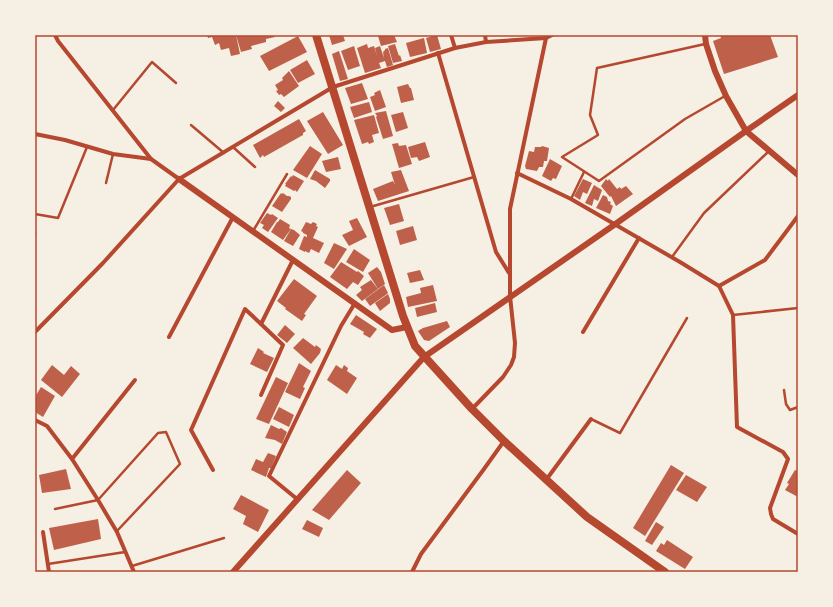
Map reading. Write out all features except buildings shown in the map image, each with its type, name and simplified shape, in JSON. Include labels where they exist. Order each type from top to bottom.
[{"type":"main road","points":[[316,35],[407,327],[415,346],[472,409],[546,480],[587,517],[665,572]]},
{"type":"street","points":[[55,35],[151,159],[392,330],[407,327]]},
{"type":"street","points":[[58,40],[62,35]]},
{"type":"street","points":[[451,35],[455,48]]},
{"type":"street","points":[[485,35],[486,42]]},
{"type":"street","points":[[35,332],[103,263],[179,179],[333,87],[455,48],[486,42],[546,38],[552,35]]},
{"type":"street","points":[[705,35],[706,44],[715,71],[726,96],[746,131],[798,175]]},
{"type":"street","points":[[472,409],[503,377],[511,365],[514,357],[515,343],[510,296],[510,209],[546,38]]},
{"type":"street","points":[[438,53],[496,252],[510,274]]},
{"type":"street","points":[[233,572],[424,357],[798,95]]},
{"type":"street","points":[[35,134],[65,140],[113,154],[151,159]]},
{"type":"street","points":[[517,173],[571,199],[720,286],[733,315],[737,427],[783,452],[788,459],[770,508],[773,519],[798,534]]},
{"type":"street","points":[[720,286],[765,260],[798,216]]},
{"type":"street","points":[[169,338],[233,217]]},
{"type":"street","points":[[583,332],[639,238]]},
{"type":"street","points":[[261,324],[293,260]]},
{"type":"street","points":[[297,499],[270,476],[341,326],[355,303]]},
{"type":"street","points":[[213,470],[191,430],[245,309],[283,345],[261,395]]},
{"type":"street","points":[[72,459],[135,380]]},
{"type":"street","points":[[546,480],[591,419]]},
{"type":"street","points":[[35,420],[46,426],[72,459],[117,532],[134,572]]},
{"type":"street","points":[[412,572],[422,554],[504,441]]},
{"type":"street","points":[[43,532],[49,572]]},
{"type":"lane","points":[[706,44],[597,68],[590,116],[598,135],[562,157],[599,181],[685,119],[726,96]]},
{"type":"lane","points":[[113,110],[152,62],[176,83]]},
{"type":"lane","points":[[191,125],[224,153]]},
{"type":"lane","points":[[35,214],[58,218],[87,147]]},
{"type":"lane","points":[[233,147],[255,167]]},
{"type":"lane","points":[[672,257],[704,212],[770,151]]},
{"type":"lane","points":[[106,183],[113,154]]},
{"type":"lane","points":[[571,199],[584,172]]},
{"type":"lane","points":[[253,231],[287,174]]},
{"type":"lane","points":[[370,207],[474,177]]},
{"type":"lane","points":[[733,315],[798,308]]},
{"type":"lane","points":[[591,419],[620,433],[688,318]]},
{"type":"lane","points":[[784,390],[786,404],[790,410],[798,407]]},
{"type":"lane","points":[[56,509],[98,500],[158,432],[166,432],[180,464],[117,532]]},
{"type":"lane","points":[[132,566],[224,538]]},
{"type":"lane","points":[[48,564],[126,552]]}]
